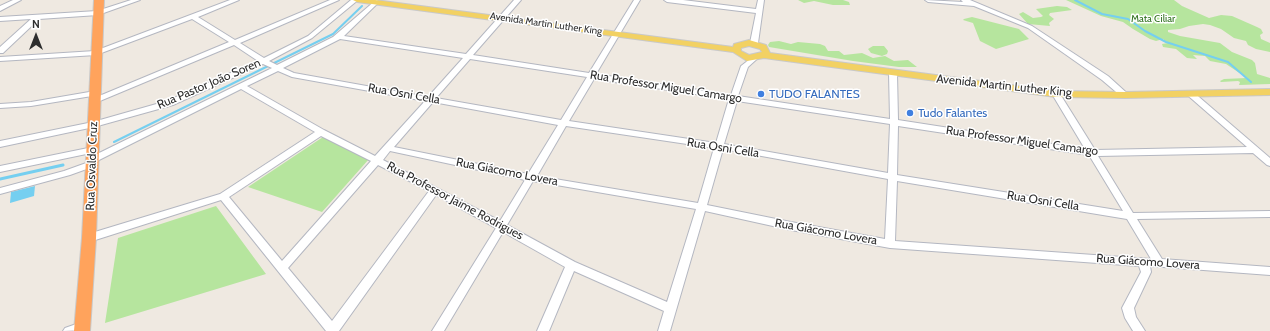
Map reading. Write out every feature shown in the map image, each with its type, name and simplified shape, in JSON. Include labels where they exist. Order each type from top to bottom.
[{"type":"highway","name":"Rua Osvaldo Cruz","points":[[82,329],[89,238],[99,0]]},
{"type":"main road","name":"Avenida Martin Luther King","points":[[356,0],[363,2],[377,1],[436,7],[618,31],[739,50]]},
{"type":"main road","name":"Avenida Martin Luther King","points":[[409,0],[436,7]]},
{"type":"main road","points":[[754,44],[763,47],[765,52],[754,58],[739,50],[754,44]]},
{"type":"main road","name":"Avenida Martin Luther King","points":[[765,52],[1009,86],[1056,94],[1270,86]]},
{"type":"main road","name":"Avenida Martin Luther King","points":[[765,52],[893,73],[1009,86],[1122,92],[1270,92]]},
{"type":"street","points":[[0,9],[18,0]]},
{"type":"street","points":[[0,19],[98,13],[137,0]]},
{"type":"street","points":[[0,58],[96,53],[236,0]]},
{"type":"street","points":[[0,106],[95,97],[234,43],[336,0]]},
{"type":"street","name":"Rua Pastor João Soren","points":[[0,144],[94,124],[170,103],[265,62],[310,37],[356,0]]},
{"type":"street","points":[[282,268],[518,0]]},
{"type":"street","points":[[438,331],[593,76],[637,0]]},
{"type":"street","points":[[668,0],[759,12]]},
{"type":"street","points":[[754,44],[760,0]]},
{"type":"street","points":[[928,0],[974,5]]},
{"type":"street","points":[[964,0],[1030,27],[1100,74],[1122,92]]},
{"type":"street","name":"Rua Pastor João Soren","points":[[92,158],[243,87],[276,68],[339,38],[377,1]]},
{"type":"street","name":"Rua Osni Cella","points":[[193,16],[265,62],[292,75],[564,123],[720,146],[892,177],[1130,216],[1270,214]]},
{"type":"street","points":[[0,51],[37,17]]},
{"type":"street","name":"Rua Professor Miguel Camargo","points":[[339,38],[470,56],[1093,153],[1256,150]]},
{"type":"street","points":[[739,50],[745,66]]},
{"type":"street","points":[[664,331],[734,97],[745,66],[754,58]]},
{"type":"street","points":[[890,244],[894,123],[893,73]]},
{"type":"street","name":"Rua Professor Jaime Rodrigues","points":[[243,87],[321,132],[435,190],[571,265],[671,308]]},
{"type":"street","points":[[1189,93],[1270,163]]},
{"type":"street","points":[[1056,94],[1159,263]]},
{"type":"street","points":[[89,238],[223,196],[321,132]]},
{"type":"street","name":"Rua Giácomo Lovera","points":[[388,148],[531,178],[702,208],[890,244],[1270,271]]},
{"type":"street","points":[[0,169],[92,158]]},
{"type":"street","points":[[0,191],[67,173],[92,158]]},
{"type":"street","points":[[223,196],[332,330],[435,190]]},
{"type":"street","points":[[1139,331],[1131,318],[1128,308],[1146,272],[1144,262]]},
{"type":"street","points":[[543,331],[571,265]]},
{"type":"street","points":[[69,331],[82,329]]},
{"type":"green space","points":[[798,0],[843,0],[849,2],[850,5],[833,5],[814,1],[804,3]]},
{"type":"green space","name":"Mata Ciliar","points":[[1066,0],[1174,0],[1182,6],[1209,18],[1221,15],[1232,16],[1261,29],[1263,33],[1260,35],[1261,39],[1270,43],[1270,52],[1256,49],[1248,45],[1246,41],[1234,38],[1221,29],[1210,25],[1203,24],[1189,26],[1180,29],[1168,30],[1168,32],[1180,36],[1220,43],[1232,52],[1252,60],[1255,63],[1257,74],[1270,78],[1270,84],[1239,85],[1240,82],[1238,81],[1221,82],[1220,81],[1224,79],[1247,78],[1226,64],[1210,61],[1205,56],[1193,55],[1197,59],[1187,58],[1176,49],[1163,47],[1162,44],[1168,43],[1163,39],[1156,41],[1150,39],[1123,22],[1101,16]]},
{"type":"green space","points":[[1057,6],[1067,7],[1072,10],[1050,13],[1049,15],[1054,19],[1049,23],[1050,26],[1028,24],[1019,14],[1023,12],[1033,18],[1041,17],[1043,16],[1036,9]]},
{"type":"green space","points":[[972,17],[1019,29],[1029,39],[996,49],[980,41],[973,23],[963,20]]},
{"type":"green space","points":[[779,41],[791,44],[798,42],[820,44],[825,46],[828,51],[839,51],[844,55],[862,53],[873,58],[885,56],[894,61],[908,60],[917,67],[899,67],[853,61],[769,47],[768,45],[770,42]]},
{"type":"green space","points":[[873,46],[884,46],[888,51],[887,54],[882,56],[871,53],[868,49]]},
{"type":"green space","points":[[323,137],[369,159],[322,212],[248,187]]},
{"type":"green space","points":[[216,206],[266,274],[105,323],[118,238]]},
{"type":"water","points":[[35,186],[34,196],[10,203],[11,192]]},
{"type":"waterway","points":[[1075,0],[1102,14],[1128,19],[1145,31],[1166,42],[1228,62],[1251,82]]},
{"type":"waterway","points":[[114,142],[333,34],[362,6]]},
{"type":"waterway","points":[[0,179],[63,165]]},
{"type":"place","name":"TUDO FALANTES","points":[[761,94]]},
{"type":"place","name":"Tudo Falantes","points":[[910,113]]}]
